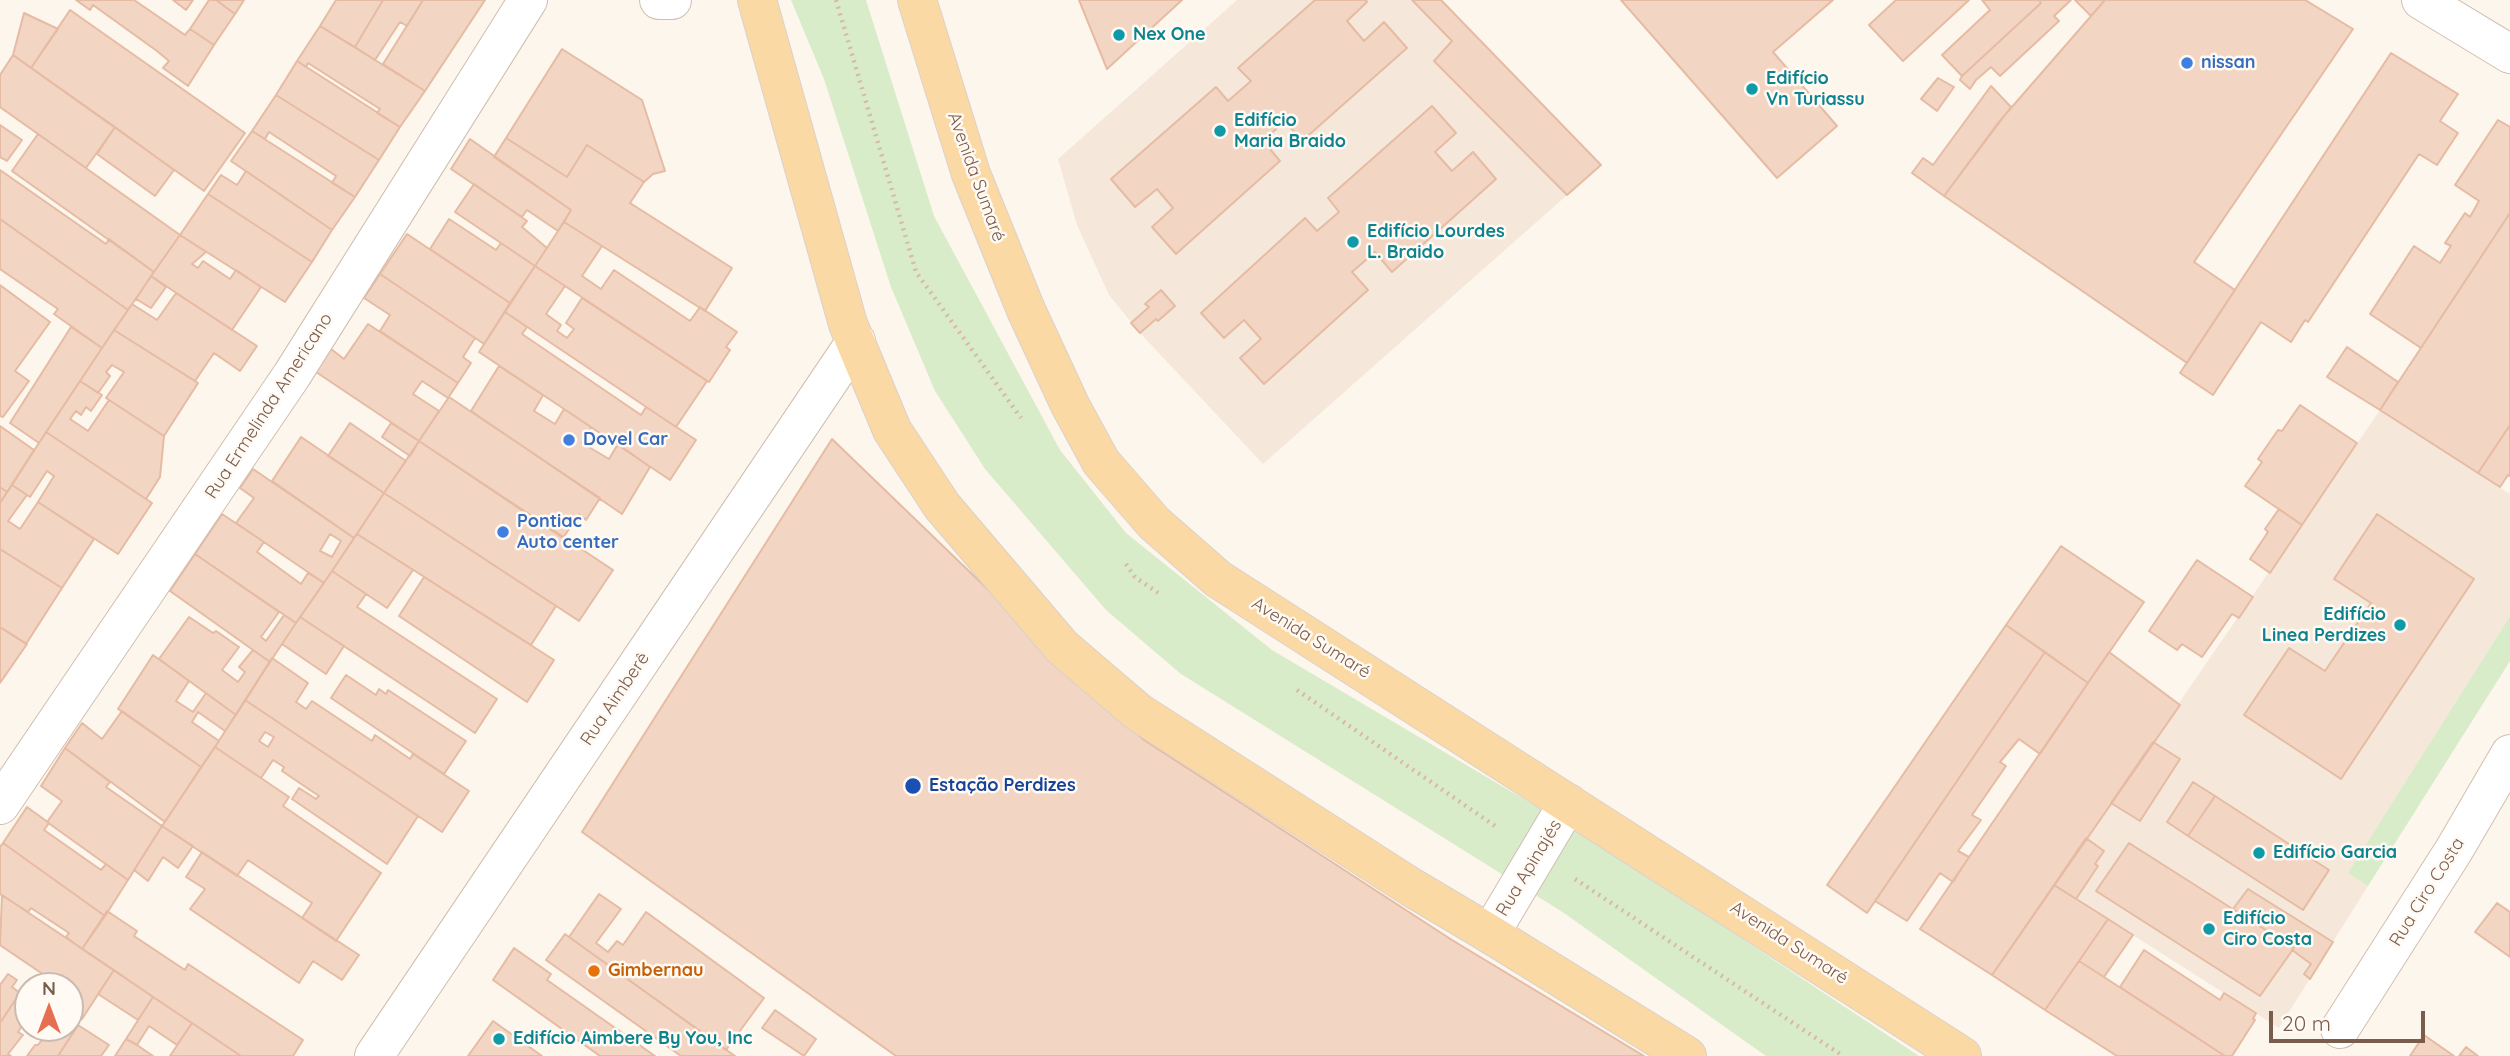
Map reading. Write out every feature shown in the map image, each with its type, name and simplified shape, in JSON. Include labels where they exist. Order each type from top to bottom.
[{"type":"main road","points":[[757,0],[848,324],[892,430],[942,506],[1062,647],[1138,712],[1410,887],[1687,1056]]},
{"type":"main road","name":"Avenida Sumaré","points":[[917,0],[971,174],[1048,358],[1101,462],[1154,523],[1218,579],[1962,1056]]},
{"type":"street","name":"Rua Ermelinda Americano","points":[[0,805],[292,375],[528,0]]},
{"type":"street","points":[[659,0],[672,0]]},
{"type":"street","points":[[2421,0],[2510,54]]},
{"type":"street","name":"Rua Aimberê","points":[[374,1056],[856,341]]},
{"type":"street","name":"Rua Ciro Costa","points":[[2340,1029],[2454,850],[2510,754]]},
{"type":"street","name":"Rua Apinajés","points":[[1490,934],[1568,803]]},
{"type":"shaded area","points":[[1237,0],[1441,0],[1601,165],[1263,464],[1140,333],[1109,295],[1077,225],[1058,159]]},
{"type":"shaded area","points":[[2380,410],[2510,494],[2510,616],[2349,872],[2368,886],[2279,1028],[2054,885]]},
{"type":"green space","points":[[791,0],[866,0],[934,216],[1060,450],[1126,533],[1272,650],[1593,840],[1919,1056],[1766,1056],[1561,911],[1181,674],[1106,610],[985,469],[935,391],[891,287],[824,79]]},
{"type":"green space","points":[[2510,616],[2510,661],[2368,886],[2348,873]]},
{"type":"building","points":[[76,0],[134,0],[185,35],[190,29],[214,45],[188,86],[163,68],[169,61],[157,51],[93,5],[90,10]]},
{"type":"building","points":[[173,0],[193,0],[186,10]]},
{"type":"building","points":[[209,0],[216,0],[235,14],[214,45],[190,29]]},
{"type":"building","points":[[216,0],[244,0],[235,14]]},
{"type":"building","points":[[336,0],[383,0],[355,47],[320,26]]},
{"type":"building","points":[[383,0],[423,0],[407,26],[400,22],[375,60],[355,47]]},
{"type":"building","points":[[423,0],[485,0],[425,91],[383,64]]},
{"type":"building","name":"Nex One","points":[[1079,0],[1182,0],[1107,69]]},
{"type":"building","name":"Edifício Maria Braido","points":[[1315,0],[1366,0],[1347,21],[1364,41],[1384,22],[1407,48],[1302,141],[1285,121],[1263,141],[1280,161],[1176,254],[1152,227],[1173,208],[1157,189],[1135,207],[1111,179],[1216,87],[1228,101],[1251,81],[1238,68]]},
{"type":"building","points":[[1412,0],[1441,0],[1601,165],[1567,195],[1434,61],[1452,41]]},
{"type":"building","name":"Edifício Vn Turiassu","points":[[1621,0],[1833,0],[1773,52],[1837,126],[1777,178]]},
{"type":"building","points":[[1896,0],[1969,0],[1903,61],[1869,25]]},
{"type":"building","points":[[1982,0],[2039,0],[2041,3],[1962,76],[1942,55],[1990,10]]},
{"type":"building","points":[[2039,0],[2071,0],[2054,16],[2059,21],[2000,76],[1991,67],[1970,89],[1960,80],[1962,76],[2041,3]]},
{"type":"building","points":[[2075,0],[2105,0],[2091,16]]},
{"type":"building","points":[[2105,0],[2305,0],[2353,29],[2194,262],[2235,290],[2187,363],[1944,196],[1998,123]]},
{"type":"building","points":[[70,10],[245,133],[204,191],[31,68]]},
{"type":"building","points":[[24,13],[58,29],[31,68],[13,55]]},
{"type":"building","points":[[320,26],[425,91],[400,127],[377,113],[380,109],[308,63],[306,67],[297,61]]},
{"type":"building","points":[[562,49],[642,100],[665,171],[653,174],[644,182],[587,145],[567,177],[506,138]]},
{"type":"building","points":[[2391,53],[2458,94],[2440,121],[2458,133],[2437,165],[2419,154],[2308,322],[2305,320],[2291,342],[2261,322],[2213,395],[2180,373]]},
{"type":"building","points":[[13,55],[115,127],[86,168],[0,107],[0,75]]},
{"type":"building","points":[[297,61],[400,127],[379,160],[276,95]]},
{"type":"building","points":[[1938,78],[1954,87],[1937,111],[1921,99]]},
{"type":"building","points":[[1991,86],[2011,107],[1944,196],[1912,173],[1923,158],[1933,165]]},
{"type":"building","points":[[276,95],[379,160],[355,197],[332,183],[336,176],[269,132],[265,139],[252,131]]},
{"type":"building","name":"Edifício Lourdes L. Braido","points":[[1432,106],[1456,133],[1435,152],[1452,171],[1473,152],[1496,179],[1392,272],[1375,252],[1352,272],[1368,290],[1264,384],[1240,358],[1261,339],[1244,320],[1224,338],[1201,313],[1305,218],[1317,231],[1339,212],[1328,198]]},
{"type":"building","points":[[2498,120],[2510,127],[2510,213],[2421,348],[2370,314],[2414,246],[2440,263],[2451,246],[2445,243],[2465,213],[2470,217],[2479,201],[2455,185]]},
{"type":"building","points":[[0,125],[22,140],[7,161],[0,157]]},
{"type":"building","points":[[115,127],[174,170],[155,196],[97,154]]},
{"type":"building","points":[[252,131],[355,197],[332,230],[231,161]]},
{"type":"building","points":[[38,134],[180,235],[154,272],[12,171]]},
{"type":"building","points":[[506,138],[567,177],[587,145],[644,182],[630,203],[732,268],[705,311],[564,222],[571,210],[494,157]]},
{"type":"building","points":[[470,139],[571,210],[558,231],[527,210],[522,217],[451,169]]},
{"type":"building","points":[[0,170],[106,244],[109,239],[154,272],[128,310],[0,219]]},
{"type":"building","points":[[246,171],[332,230],[312,262],[208,194],[221,175],[237,185]]},
{"type":"building","points":[[474,184],[527,221],[522,227],[547,248],[535,266],[455,212]]},
{"type":"building","points":[[208,194],[312,262],[285,302],[180,235]]},
{"type":"building","points":[[2510,213],[2510,425],[2478,473],[2380,410]]},
{"type":"building","points":[[0,219],[128,310],[102,348],[54,314],[58,309],[0,269]]},
{"type":"building","points":[[449,219],[496,250],[501,243],[535,266],[510,303],[430,249]]},
{"type":"building","points":[[564,222],[602,246],[582,276],[601,289],[614,270],[690,321],[700,307],[737,332],[726,347],[730,350],[709,382],[535,266]]},
{"type":"building","points":[[407,234],[510,303],[484,344],[380,274]]},
{"type":"building","points":[[180,235],[206,252],[192,264],[198,268],[203,261],[230,279],[236,270],[261,287],[232,330],[151,276]]},
{"type":"building","points":[[535,266],[565,286],[546,314],[561,325],[557,331],[567,338],[574,329],[566,323],[582,298],[707,381],[676,427],[505,312]]},
{"type":"building","points":[[380,274],[475,338],[463,357],[471,363],[458,383],[380,331],[390,315],[364,298]]},
{"type":"building","points":[[151,276],[166,287],[151,308],[136,299]]},
{"type":"building","points":[[0,285],[50,322],[15,371],[29,381],[3,417],[0,416]]},
{"type":"building","points":[[1161,290],[1175,306],[1140,333],[1131,323],[1149,307],[1145,304]]},
{"type":"building","points":[[176,293],[257,346],[240,371],[214,353],[195,381],[114,330],[132,304],[157,320]]},
{"type":"building","points":[[505,312],[527,327],[522,334],[641,415],[646,407],[696,440],[670,480],[479,352]]},
{"type":"building","points":[[368,324],[458,383],[448,398],[422,381],[413,394],[439,411],[419,441],[316,372],[331,349],[344,359]]},
{"type":"building","points":[[71,327],[102,348],[39,443],[10,423]]},
{"type":"building","points":[[114,330],[198,383],[164,436],[106,398],[124,372],[112,365],[106,372],[110,376],[98,393],[80,381]]},
{"type":"building","points":[[2347,347],[2398,382],[2380,410],[2327,377]]},
{"type":"building","points":[[499,366],[543,395],[534,411],[555,424],[564,409],[591,427],[582,443],[609,459],[618,444],[650,467],[622,514],[471,411]]},
{"type":"building","points":[[80,381],[102,395],[91,411],[86,407],[81,415],[76,411],[70,419],[88,431],[109,400],[164,436],[160,477],[146,499],[46,432]]},
{"type":"building","points":[[449,397],[600,498],[586,520],[579,514],[563,538],[419,441]]},
{"type":"building","points":[[2300,405],[2357,443],[2302,525],[2245,486],[2262,462],[2258,459]]},
{"type":"building","points":[[350,423],[406,461],[384,493],[328,456]]},
{"type":"building","points":[[391,423],[419,441],[410,456],[382,437]]},
{"type":"building","points":[[2510,425],[2510,476],[2508,475],[2500,487],[2478,473]]},
{"type":"building","points":[[0,426],[34,450],[7,492],[0,487]]},
{"type":"building","points":[[46,432],[152,503],[118,554],[38,502],[54,476],[47,471],[30,497],[12,485]]},
{"type":"building","points":[[301,437],[384,493],[354,538],[272,481]]},
{"type":"building","name":"Estação Perdizes","points":[[832,439],[1144,740],[1452,940],[1644,1056],[896,1056],[582,832]]},
{"type":"building","points":[[419,441],[613,570],[579,621],[384,493]]},
{"type":"building","points":[[253,469],[354,538],[324,583],[236,523],[254,498],[240,488]],"holes":[[[330,534],[341,541],[332,557],[320,551]]]},
{"type":"building","points":[[12,485],[27,495],[8,521],[20,529],[38,502],[94,539],[62,588],[0,549],[0,503]]},
{"type":"building","points":[[0,487],[7,492],[0,503]]},
{"type":"building","points":[[384,493],[556,606],[531,645],[357,534]]},
{"type":"building","points":[[2279,509],[2302,525],[2270,573],[2250,559]]},
{"type":"building","points":[[222,514],[264,542],[257,552],[301,584],[308,573],[324,583],[296,623],[195,554]]},
{"type":"building","name":"Edifício Linea Perdizes","points":[[2377,514],[2474,579],[2341,779],[2244,715],[2289,648],[2325,671],[2371,603],[2334,579]]},
{"type":"building","points":[[357,534],[413,570],[387,608],[332,571]]},
{"type":"building","points":[[2061,546],[2144,602],[2088,683],[2006,625]]},
{"type":"building","points":[[0,549],[62,588],[26,644],[0,627]]},
{"type":"building","points":[[195,554],[279,612],[261,637],[266,641],[284,615],[296,623],[270,662],[170,591]]},
{"type":"building","points":[[2197,560],[2253,597],[2239,618],[2232,614],[2202,657],[2182,644],[2177,650],[2149,631]]},
{"type":"building","points":[[332,571],[366,594],[357,607],[497,699],[475,733],[300,617]]},
{"type":"building","points":[[424,577],[554,660],[527,702],[399,616]]},
{"type":"building","points":[[189,617],[239,647],[222,670],[238,682],[245,672],[239,667],[253,650],[270,662],[236,715],[159,659]]},
{"type":"building","points":[[300,617],[344,646],[326,674],[282,644]]},
{"type":"building","points":[[2006,625],[2045,652],[1867,913],[1827,885]]},
{"type":"building","points":[[0,627],[27,644],[0,683]]},
{"type":"building","points":[[2045,652],[2088,683],[2040,754],[2019,739],[2000,762],[2006,766],[1972,815],[1981,820],[1958,851],[1969,857],[1953,882],[1940,873],[1907,921],[1875,901]]},
{"type":"building","points":[[2109,652],[2180,705],[1992,975],[1920,929]]},
{"type":"building","points":[[153,655],[189,681],[176,701],[193,712],[206,693],[236,715],[225,731],[198,712],[192,722],[219,741],[201,767],[118,709]]},
{"type":"building","points":[[272,658],[308,683],[296,702],[306,709],[312,701],[372,741],[375,735],[410,759],[413,754],[469,791],[442,832],[245,700]]},
{"type":"building","points":[[346,675],[376,695],[379,689],[386,694],[388,690],[466,741],[444,774],[331,698]]},
{"type":"building","points":[[245,700],[418,816],[387,864],[292,799],[299,788],[316,799],[319,796],[282,771],[284,767],[273,760],[261,778],[215,747]],"holes":[[[265,732],[274,737],[268,747],[259,741]]]},
{"type":"building","points":[[122,711],[201,767],[165,822],[65,748],[82,723],[102,739]]},
{"type":"building","points":[[2153,742],[2180,759],[2140,821],[2111,803]]},
{"type":"building","points":[[215,747],[289,797],[283,806],[381,873],[336,941],[302,918],[312,903],[248,860],[237,876],[162,826]]},
{"type":"building","points":[[65,748],[110,782],[106,787],[162,826],[128,880],[47,822],[62,801],[41,786]]},
{"type":"building","points":[[2193,782],[2215,796],[2188,836],[2167,822]]},
{"type":"building","name":"Edifício Garcia","points":[[2215,796],[2329,870],[2303,910],[2188,836]]},
{"type":"building","points":[[27,807],[49,823],[44,830],[101,870],[106,864],[128,880],[105,916],[3,843]]},
{"type":"building","points":[[162,826],[193,846],[178,868],[163,857],[148,881],[134,870]]},
{"type":"building","points":[[2086,838],[2104,851],[2095,864],[2098,866],[2076,899],[2054,885]]},
{"type":"building","points":[[3,843],[105,916],[82,949],[66,937],[69,933],[31,908],[28,912],[0,894],[0,847]]},
{"type":"building","name":"Edifício Ciro Costa","points":[[2129,843],[2294,948],[2260,996],[2096,891]]},
{"type":"building","points":[[202,852],[359,955],[342,980],[313,961],[299,983],[190,909],[205,889],[186,877]]},
{"type":"building","points":[[2054,885],[2108,919],[2045,1010],[1992,975]]},
{"type":"building","points":[[2248,889],[2333,942],[2310,979],[2304,974],[2311,964],[2292,950],[2294,948],[2233,909]]},
{"type":"building","points":[[599,894],[621,909],[596,943],[608,952],[617,941],[623,945],[646,912],[764,998],[726,1050],[569,937]]},
{"type":"building","points":[[2,895],[114,970],[84,1016],[84,972],[40,972],[0,945]]},
{"type":"building","points":[[2497,903],[2510,912],[2510,957],[2475,932]]},
{"type":"building","points":[[107,911],[137,931],[134,936],[185,970],[188,964],[303,1040],[293,1056],[241,1056],[82,949]]},
{"type":"building","points":[[2108,919],[2133,935],[2104,977],[2079,961]]},
{"type":"building","points":[[565,934],[735,1056],[681,1056],[546,960]]},
{"type":"building","points":[[514,948],[551,974],[547,980],[655,1056],[600,1056],[493,980]]},
{"type":"building","points":[[2144,950],[2220,1000],[2224,993],[2256,1013],[2253,1019],[2255,1020],[2232,1056],[2225,1056],[2120,987]]},
{"type":"building","points":[[2079,961],[2225,1056],[2117,1056],[2045,1010]]},
{"type":"building","points":[[114,970],[153,997],[138,1020],[98,994]]},
{"type":"building","points":[[8,974],[14,978],[14,1002],[0,1023],[0,985]]},
{"type":"building","points":[[153,997],[192,1023],[177,1045],[149,1026],[137,1045],[126,1039]]},
{"type":"building","points":[[14,1002],[14,1042],[17,1042],[8,1054],[11,1056],[0,1056],[0,1023]]},
{"type":"building","points":[[775,1010],[816,1039],[804,1056],[762,1028]]},
{"type":"building","name":"Edifício Aimbere By You, Inc","points":[[493,1021],[542,1056],[468,1056]]},
{"type":"building","points":[[192,1023],[241,1056],[170,1056]]},
{"type":"building","points":[[84,1029],[109,1045],[101,1056],[58,1056],[67,1042],[84,1042]]},
{"type":"building","points":[[2424,1035],[2454,1056],[2410,1056]]},
{"type":"building","points":[[126,1039],[137,1045],[153,1056],[115,1056]]},
{"type":"building","points":[[40,1042],[67,1042],[58,1056],[27,1056],[35,1045]]},
{"type":"building","points":[[2466,1047],[2478,1056],[2459,1056]]},
{"type":"place","name":"Nex One","points":[[1119,35]]},
{"type":"place","name":"nissan","points":[[2187,63]]},
{"type":"place","name":"Edifício Vn Turiassu","points":[[1752,89]]},
{"type":"place","name":"Edifício Maria Braido","points":[[1220,131]]},
{"type":"place","name":"Edifício Lourdes L. Braido","points":[[1353,242]]},
{"type":"place","name":"Dovel Car","points":[[569,440]]},
{"type":"place","name":"Pontiac Auto center","points":[[503,532]]},
{"type":"place","name":"Edifício Linea Perdizes","points":[[2400,625]]},
{"type":"place","name":"Estação Perdizes","points":[[913,786]]},
{"type":"place","name":"Edifício Garcia","points":[[2259,853]]},
{"type":"place","name":"Edifício Ciro Costa","points":[[2209,929]]},
{"type":"place","name":"Gimbernau","points":[[594,971]]},
{"type":"place","name":"Edifício Aimbere By You, Inc","points":[[499,1039]]}]
